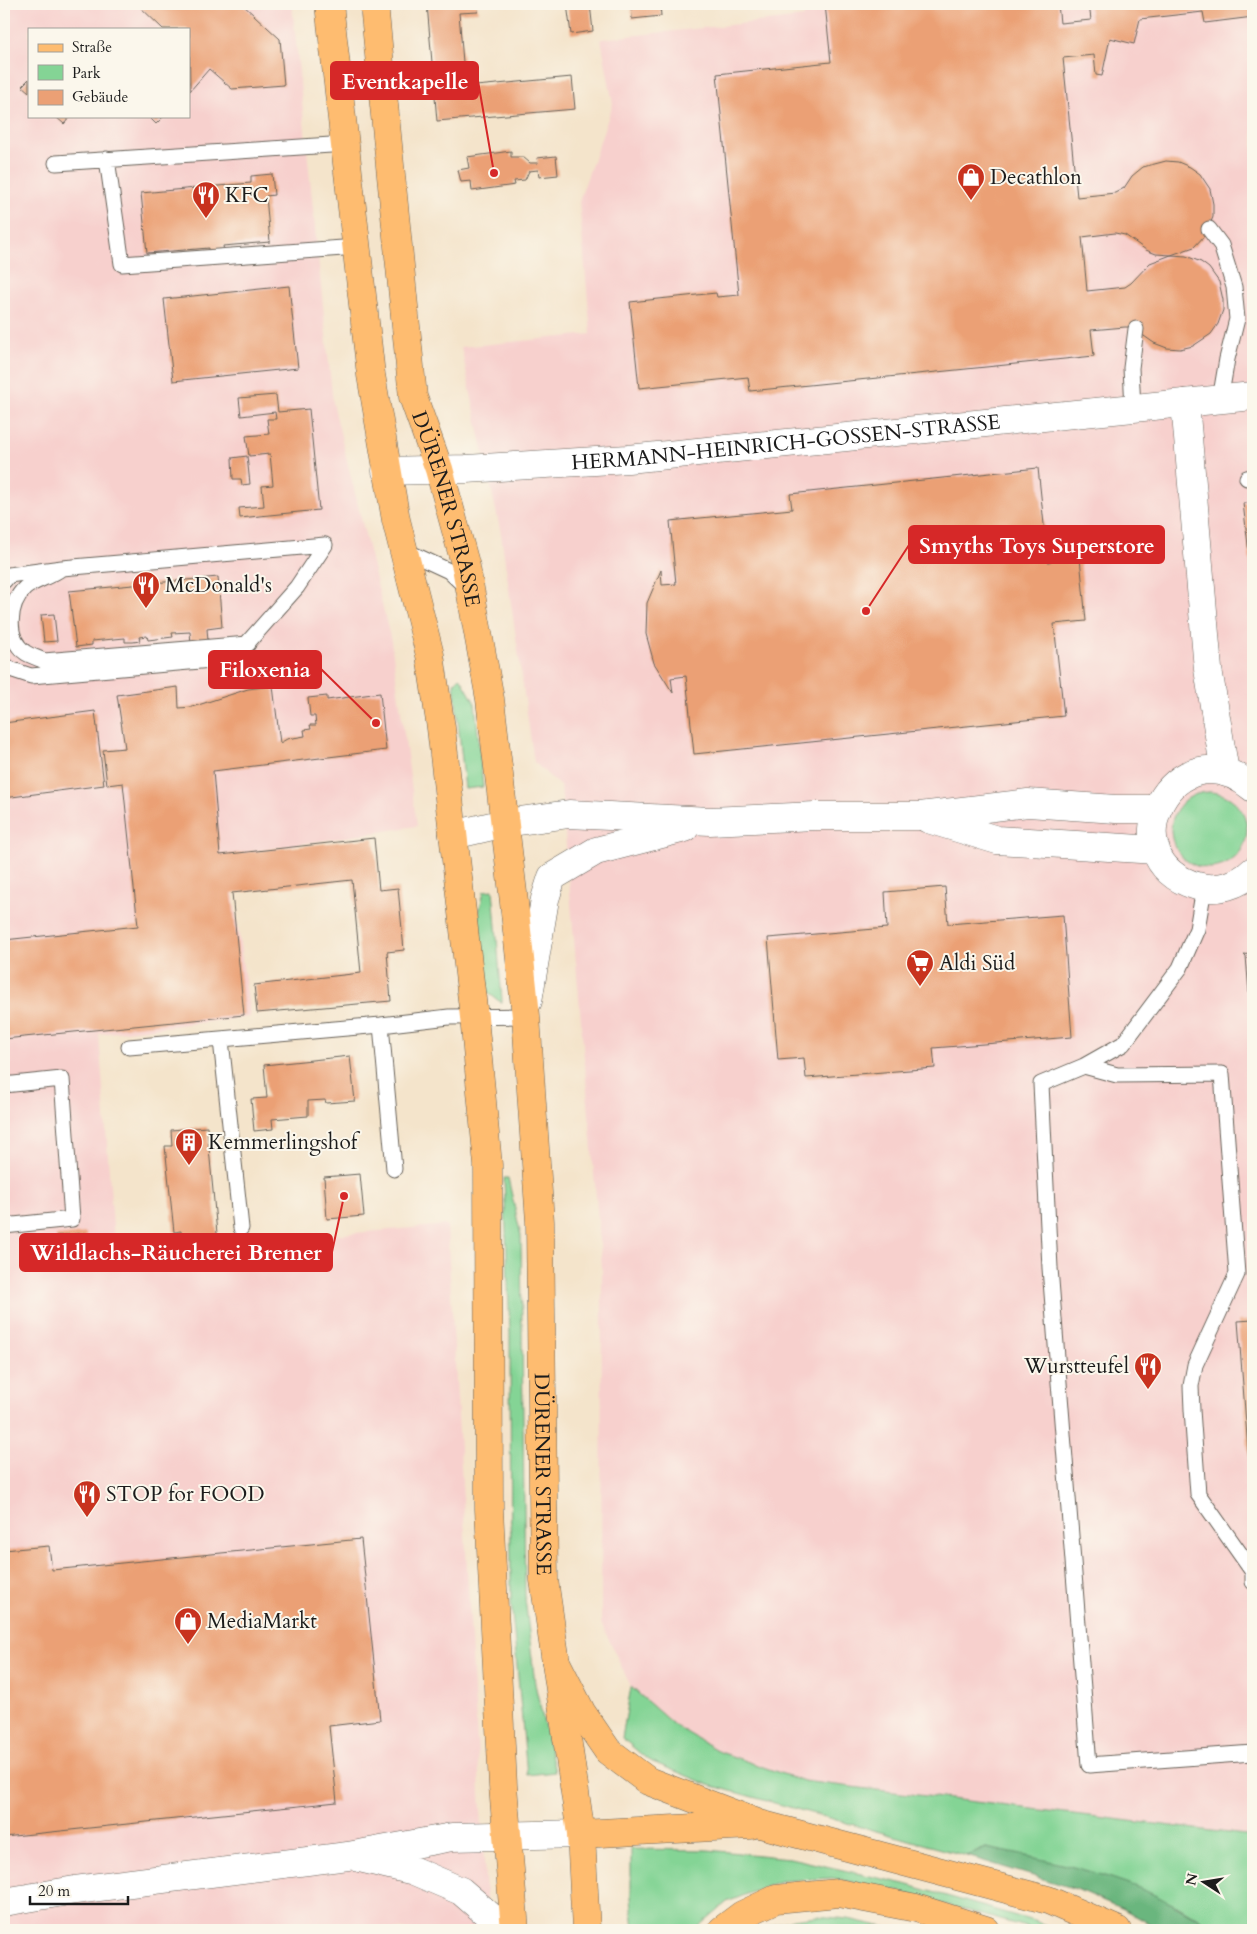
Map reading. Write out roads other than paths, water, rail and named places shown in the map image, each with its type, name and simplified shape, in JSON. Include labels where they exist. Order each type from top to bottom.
[{"type":"main road","name":"DÜRENER STRASSE","points":[[329,4],[371,375],[386,471],[396,520],[406,551],[430,654],[474,1017],[488,1165],[489,1509],[503,1786],[515,1930]]},
{"type":"main road","name":"DÜRENER STRASSE","points":[[374,4],[413,396],[439,469],[466,566],[490,698],[505,824],[526,1016],[540,1222],[544,1580],[582,1834],[586,1930]]},
{"type":"main road","points":[[556,1662],[582,1713],[608,1751],[648,1781],[760,1824],[1048,1900],[1117,1930]]},
{"type":"main road","points":[[582,1834],[760,1824]]},
{"type":"main road","points":[[722,1930],[742,1914],[776,1899],[838,1893],[916,1908],[986,1930]]},
{"type":"street","name":"HERMANN-HEINRICH-GOSSEN-STRASSE","points":[[386,471],[466,470],[628,459],[1253,396]]},
{"type":"street","points":[[1185,403],[1208,669],[1224,772]]},
{"type":"street","points":[[1253,788],[1242,778],[1224,772],[1199,772],[1176,782],[1164,794],[1156,809],[1153,836],[1156,850],[1163,864],[1175,876],[1188,884],[1204,888],[1221,888],[1238,883],[1253,871]]},
{"type":"street","points":[[453,835],[505,824],[569,814],[710,821],[815,816],[920,816],[1028,803],[1116,809],[1156,809]]},
{"type":"street","points":[[920,816],[997,840],[1156,850]]},
{"type":"street","points":[[526,1016],[545,899],[552,877],[596,851],[710,821]]},
{"type":"street","points":[[4,1902],[75,1890],[348,1856],[452,1837],[508,1834],[582,1834]]},
{"type":"street","points":[[348,1856],[414,1871],[461,1891],[506,1930]]},
{"type":"street","points":[[4,1884],[75,1890]]},
{"type":"lane","points":[[56,163],[346,144]]},
{"type":"lane","points":[[107,159],[122,264],[357,247]]},
{"type":"lane","points":[[1209,229],[1221,245],[1234,287],[1237,319],[1226,359],[1220,400]]},
{"type":"lane","points":[[1133,408],[1131,368],[1136,329]]},
{"type":"lane","points":[[4,581],[9,575],[62,568],[325,545],[297,587],[234,658],[31,676],[10,669],[4,664]]},
{"type":"lane","points":[[406,551],[449,571],[471,592]]},
{"type":"lane","points":[[62,568],[51,577],[26,587],[16,597],[12,606],[14,639],[25,652],[44,661],[248,644]]},
{"type":"lane","points":[[1204,888],[1197,929],[1180,968],[1123,1044],[1084,1066],[1041,1084],[1050,1268],[1089,1765],[1253,1753]]},
{"type":"lane","points":[[129,1047],[381,1025],[449,1017],[526,1016]]},
{"type":"lane","points":[[381,1025],[394,1169]]},
{"type":"lane","points":[[221,1040],[241,1228]]},
{"type":"lane","points":[[1084,1066],[1117,1075],[1222,1074],[1237,1274],[1195,1365],[1191,1386],[1192,1410],[1198,1494],[1252,1572],[1253,1582]]},
{"type":"lane","points":[[4,1085],[62,1079],[72,1219],[4,1226]]},
{"type":"place","name":"Eventkapelle","points":[[494,173]]},
{"type":"place","name":"Decathlon","points":[[971,201]]},
{"type":"place","name":"KFC","points":[[206,219]]},
{"type":"place","name":"McDonald's","points":[[146,609]]},
{"type":"place","name":"Smyths Toys Superstore","points":[[866,611]]},
{"type":"place","name":"Filoxenia","points":[[376,723]]},
{"type":"place","name":"Aldi Süd","points":[[920,987]]},
{"type":"place","name":"Kemmerlingshof","points":[[189,1166]]},
{"type":"place","name":"Wildlachs-Räucherei Bremer","points":[[344,1196]]},
{"type":"place","name":"Wurstteufel","points":[[1148,1390]]},
{"type":"place","name":"STOP for FOOD","points":[[87,1518]]},
{"type":"place","name":"MediaMarkt","points":[[188,1645]]}]
